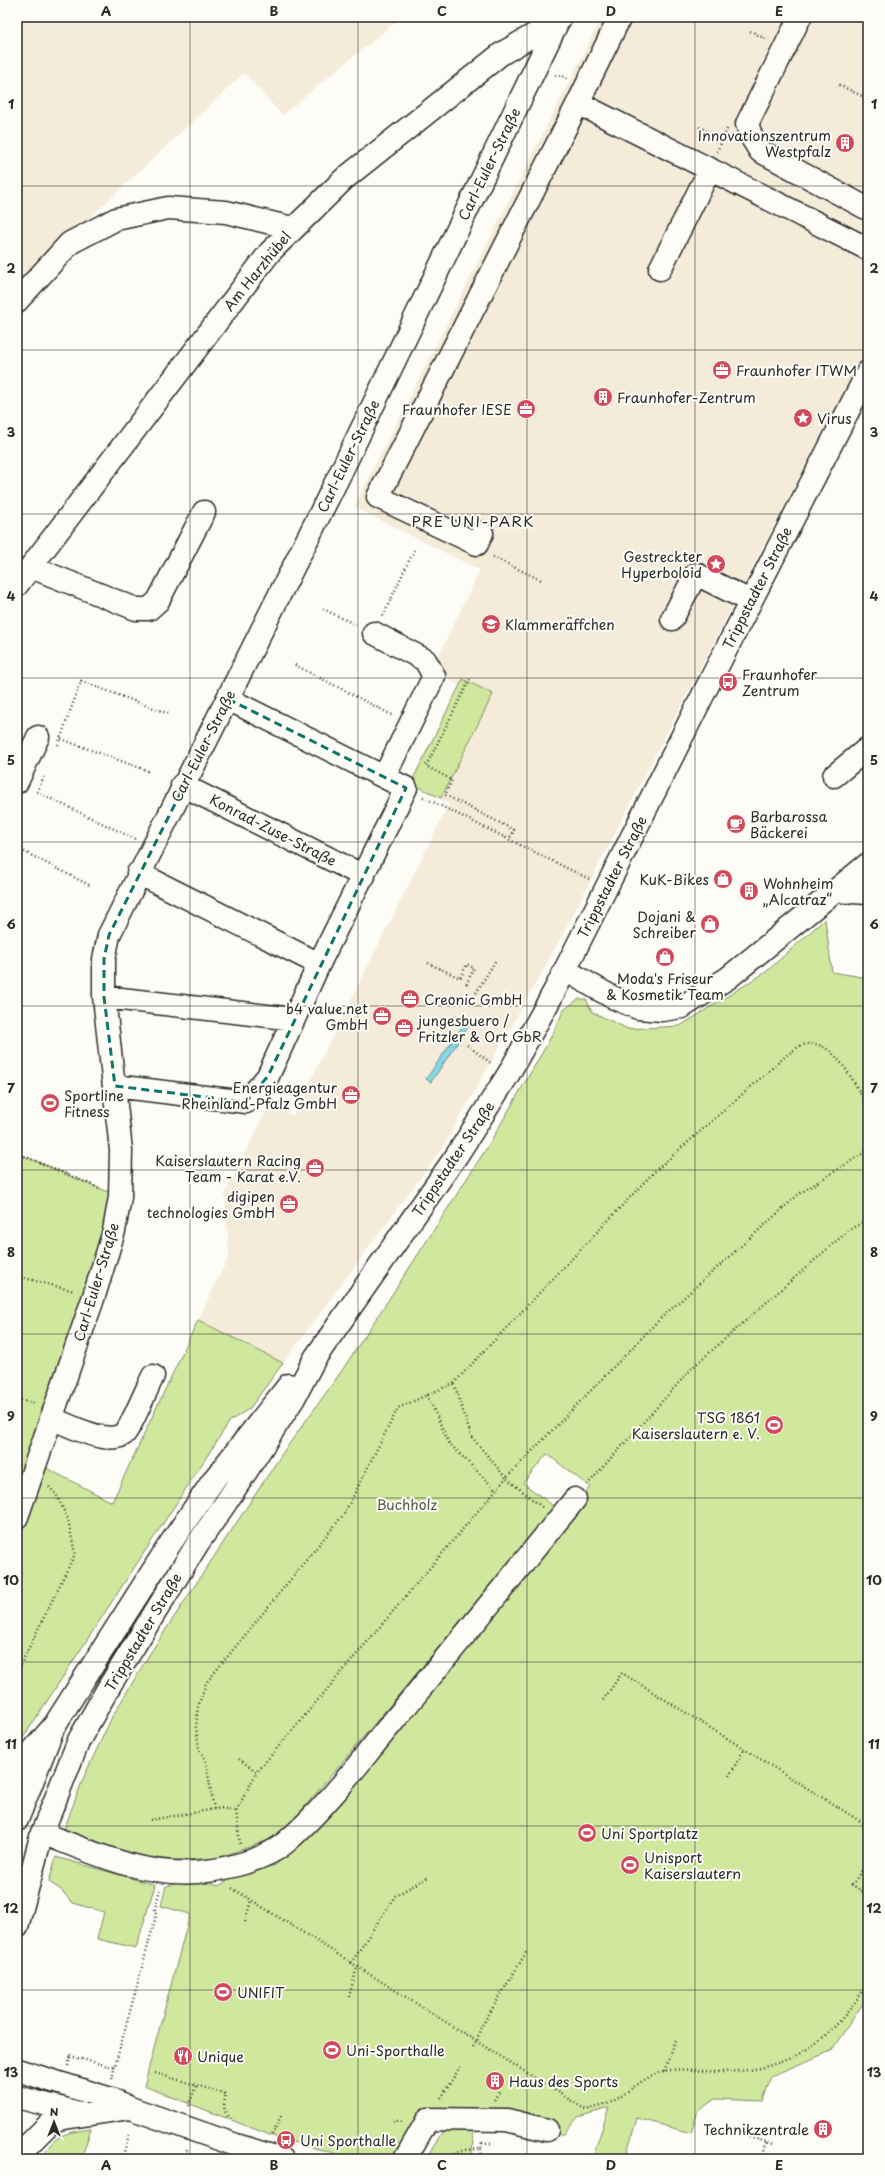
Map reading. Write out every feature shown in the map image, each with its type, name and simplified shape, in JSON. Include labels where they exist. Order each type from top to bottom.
[{"type":"street","points":[[480,539],[378,497],[578,103],[620,17]]},
{"type":"street","points":[[800,17],[747,124],[752,138],[760,151],[868,209]]},
{"type":"street","name":"Am Harzhübel","points":[[17,585],[270,252],[292,228],[344,178],[477,72],[501,54],[560,18]]},
{"type":"street","name":"Carl-Euler-Straße","points":[[17,1517],[94,1296],[114,1230],[120,1197],[121,1150],[104,997],[104,959],[108,934],[182,785],[228,699],[346,460],[560,18]]},
{"type":"street","points":[[578,103],[868,249]]},
{"type":"street","points":[[660,269],[710,169]]},
{"type":"street","points":[[17,301],[70,242],[116,219],[168,208],[226,212],[292,228]]},
{"type":"street","name":"Trippstadter Straße","points":[[17,1927],[42,1833],[79,1740],[110,1685],[198,1543],[226,1504],[294,1398],[315,1358],[457,1155],[508,1075],[565,970],[607,888],[750,601],[868,372]]},
{"type":"street","points":[[31,567],[136,608],[150,609],[158,601],[204,512]]},
{"type":"street","points":[[672,618],[696,574],[750,601]]},
{"type":"street","points":[[374,634],[425,660],[434,676],[384,777]]},
{"type":"street","points":[[115,1086],[246,1102],[268,1076],[319,964],[364,876],[406,788],[228,699]]},
{"type":"street","points":[[17,782],[22,755],[38,738]]},
{"type":"street","points":[[834,776],[868,748]]},
{"type":"street","name":"Konrad-Zuse-Straße","points":[[182,785],[364,876]]},
{"type":"street","points":[[565,970],[612,997],[638,1008],[662,1010],[682,1007],[728,978],[868,864]]},
{"type":"street","points":[[138,873],[319,964]]},
{"type":"street","points":[[835,891],[868,893]]},
{"type":"street","points":[[104,997],[294,1019]]},
{"type":"street","name":"Trippstadter Straße","points":[[17,1820],[54,1726],[168,1547],[215,1478],[282,1391],[315,1358]]},
{"type":"street","points":[[51,1418],[101,1437],[113,1438],[125,1433],[153,1376]]},
{"type":"street","points":[[42,1833],[133,1867],[164,1872],[199,1872],[243,1862],[265,1855],[284,1844],[328,1799],[467,1633],[575,1499]]},
{"type":"street","points":[[17,1769],[54,1726]]},
{"type":"street","points":[[17,2070],[111,2099],[130,2108],[282,2159]]},
{"type":"street","points":[[17,2097],[86,2114]]},
{"type":"street","points":[[24,2159],[26,2147],[47,2126],[58,2119],[130,2108]]},
{"type":"street","points":[[405,2159],[428,2119],[507,2120],[547,2130]]},
{"type":"path","points":[[750,31],[772,42]]},
{"type":"path","points":[[839,86],[862,96]]},
{"type":"path","points":[[699,127],[722,139]]},
{"type":"path","points":[[480,539],[483,552],[541,580]]},
{"type":"path","points":[[323,610],[374,634],[414,550]]},
{"type":"path","points":[[295,665],[411,724]]},
{"type":"path","points":[[470,679],[426,766],[452,780],[445,795],[514,830],[509,839]]},
{"type":"path","points":[[55,751],[61,739],[81,681],[169,714]]},
{"type":"path","points":[[61,739],[151,772]]},
{"type":"path","points":[[37,792],[46,771]]},
{"type":"path","points":[[17,782],[152,847]]},
{"type":"path","points":[[406,788],[607,888]]},
{"type":"path","points":[[17,848],[91,886]]},
{"type":"path","points":[[476,993],[496,960]]},
{"type":"path","points":[[428,963],[460,978],[467,964],[474,968],[465,987]]},
{"type":"path","points":[[214,1810],[206,1762],[199,1749],[196,1727],[198,1707],[206,1683],[344,1514],[398,1408],[454,1383],[654,1172],[792,1052],[803,1045],[818,1044],[834,1053],[868,1107]]},
{"type":"path","points":[[467,1045],[475,1051]]},
{"type":"path","points":[[243,1862],[236,1811],[257,1772],[506,1478],[660,1319],[799,1194],[868,1150]]},
{"type":"path","points":[[17,1152],[120,1197]]},
{"type":"path","points":[[575,1499],[693,1367],[850,1229],[868,1220]]},
{"type":"path","points":[[17,1276],[94,1296]]},
{"type":"path","points":[[454,1383],[472,1436],[506,1478],[558,1519]]},
{"type":"path","points":[[427,1395],[449,1443],[496,1490]]},
{"type":"path","points":[[17,1672],[75,1554],[68,1519],[56,1494],[44,1482],[32,1477]]},
{"type":"path","points":[[604,1700],[622,1673],[868,1826]]},
{"type":"path","points":[[729,1776],[744,1750]]},
{"type":"path","points":[[239,1759],[257,1772]]},
{"type":"path","points":[[150,1820],[221,1808],[236,1811]]},
{"type":"path","points":[[868,1861],[852,1885],[868,1895]]},
{"type":"path","points":[[111,2080],[156,1916],[155,1908],[164,1872]]},
{"type":"path","points":[[351,1963],[395,1896],[428,1877]]},
{"type":"path","points":[[231,1887],[586,2110],[616,2100],[650,2076],[664,2071],[722,2072],[774,2066],[817,2044],[839,2023],[868,1982]]},
{"type":"path","points":[[245,1922],[251,1900]]},
{"type":"path","points":[[472,2047],[477,2042],[480,2029],[527,1951]]},
{"type":"path","points":[[349,1997],[357,1967]]},
{"type":"path","points":[[664,2071],[676,2040]]},
{"type":"path","points":[[68,2066],[70,2055],[108,2066],[115,2066]]},
{"type":"path","points":[[428,2119],[460,2067]]},
{"type":"path","points":[[155,2073],[182,2079],[226,2094],[223,2107],[228,2117],[233,2122]]},
{"type":"path","points":[[189,2106],[196,2085]]},
{"type":"path","points":[[270,2139],[282,2114]]},
{"type":"path","points":[[122,2159],[129,2135]]},
{"type":"path","points":[[749,2137],[774,2144]]},
{"type":"path","points":[[761,2159],[766,2142]]},
{"type":"path","points":[[482,2143],[491,2143]]},
{"type":"path","points":[[440,2159],[451,2153],[469,2149]]},
{"type":"path","points":[[482,2149],[482,2159]]},
{"type":"path","points":[[185,2159],[187,2150]]},
{"type":"highlighted area","points":[[228,699],[406,788],[268,1076],[246,1102],[115,1086],[104,997],[104,959],[109,935]]},
{"type":"shaded area","points":[[17,17],[402,17],[282,115],[244,73],[17,286]]},
{"type":"shaded area","points":[[602,17],[868,17],[868,402],[857,424],[834,410],[556,947],[443,1147],[283,1363],[198,1320],[229,1256],[225,1193],[269,1106],[293,1116],[449,804],[418,787],[466,689],[437,673],[435,663],[480,570],[354,507]]},
{"type":"green space","points":[[463,679],[493,694],[441,798],[411,783]]},
{"type":"green space","name":"Buchholz","points":[[825,919],[832,972],[868,978],[868,1996],[831,2051],[771,2076],[763,2101],[715,2099],[698,2111],[691,2133],[637,2118],[625,2159],[592,2159],[609,2108],[578,2117],[563,2135],[528,2115],[420,2114],[391,2159],[355,2159],[275,2137],[144,2086],[190,1914],[161,1906],[166,1886],[199,1879],[218,1886],[224,1883],[232,1875],[276,1865],[371,1763],[458,1650],[590,1487],[547,1454],[523,1483],[556,1508],[280,1836],[218,1858],[141,1862],[63,1832],[83,1779],[112,1717],[149,1655],[284,1451],[339,1375],[488,1146],[549,1041],[564,1010],[578,999],[586,999],[592,1012],[628,1029],[680,1026],[766,972]]},
{"type":"green space","points":[[17,1153],[120,1197],[38,1461],[50,1470],[112,1502],[198,1320],[283,1363],[250,1408],[230,1421],[17,1747]]},
{"type":"green space","points":[[56,1857],[155,1885],[136,1948],[97,1939],[104,1912],[73,1903],[60,1889],[49,1882]]},
{"type":"green space","points":[[91,2129],[81,2159],[41,2159],[51,2144],[61,2136]]},
{"type":"green space","points":[[443,2130],[473,2130],[472,2159],[427,2159]]},
{"type":"water","points":[[466,1021],[470,1024],[431,1082],[426,1079]]},
{"type":"place","name":"Innovationszentrum Westpfalz","points":[[845,143]]},
{"type":"place","name":"Fraunhofer ITWM","points":[[722,370]]},
{"type":"place","name":"Fraunhofer-Zentrum","points":[[603,397]]},
{"type":"place","name":"Fraunhofer IESE","points":[[526,409]]},
{"type":"place","name":"Virus","points":[[803,418]]},
{"type":"place","name":"Gestreckter Hyperboloid","points":[[716,564]]},
{"type":"place","name":"Klammeräffchen","points":[[491,624]]},
{"type":"place","name":"Fraunhofer Zentrum","points":[[728,682]]},
{"type":"place","name":"Barbarossa Bäckerei","points":[[736,824]]},
{"type":"place","name":"KuK-Bikes","points":[[723,879]]},
{"type":"place","name":"Wohnheim „Alcatraz“","points":[[749,891]]},
{"type":"place","name":"Dojani & Schreiber","points":[[710,924]]},
{"type":"place","name":"Moda's Friseur & Kosmetik Team","points":[[665,957]]},
{"type":"place","name":"Creonic GmbH","points":[[410,999]]},
{"type":"place","name":"b4 value.net GmbH","points":[[382,1016]]},
{"type":"place","name":"jungesbuero / Fritzler & Ort GbR","points":[[404,1028]]},
{"type":"place","name":"Energieagentur Rheinland-Pfalz GmbH","points":[[351,1095]]},
{"type":"place","name":"Sportline Fitness","points":[[50,1103]]},
{"type":"place","name":"Kaiserslautern Racing Team - Karat e.V.","points":[[315,1168]]},
{"type":"place","name":"digipen technologies GmbH","points":[[289,1204]]},
{"type":"place","name":"TSG 1861 Kaiserslautern e. V.","points":[[774,1425]]},
{"type":"place","name":"Uni Sportplatz","points":[[587,1833]]},
{"type":"place","name":"Unisport Kaiserslautern","points":[[630,1865]]},
{"type":"place","name":"UNIFIT","points":[[223,1992]]},
{"type":"place","name":"Uni-Sporthalle","points":[[332,2050]]},
{"type":"place","name":"Unique","points":[[183,2056]]},
{"type":"place","name":"Haus des Sports","points":[[495,2081]]},
{"type":"place","name":"Technikzentrale","points":[[823,2129]]},
{"type":"place","name":"Uni Sporthalle","points":[[286,2140]]},
{"type":"district","name":"PRE UNI-PARK","points":[[473,520]]}]
